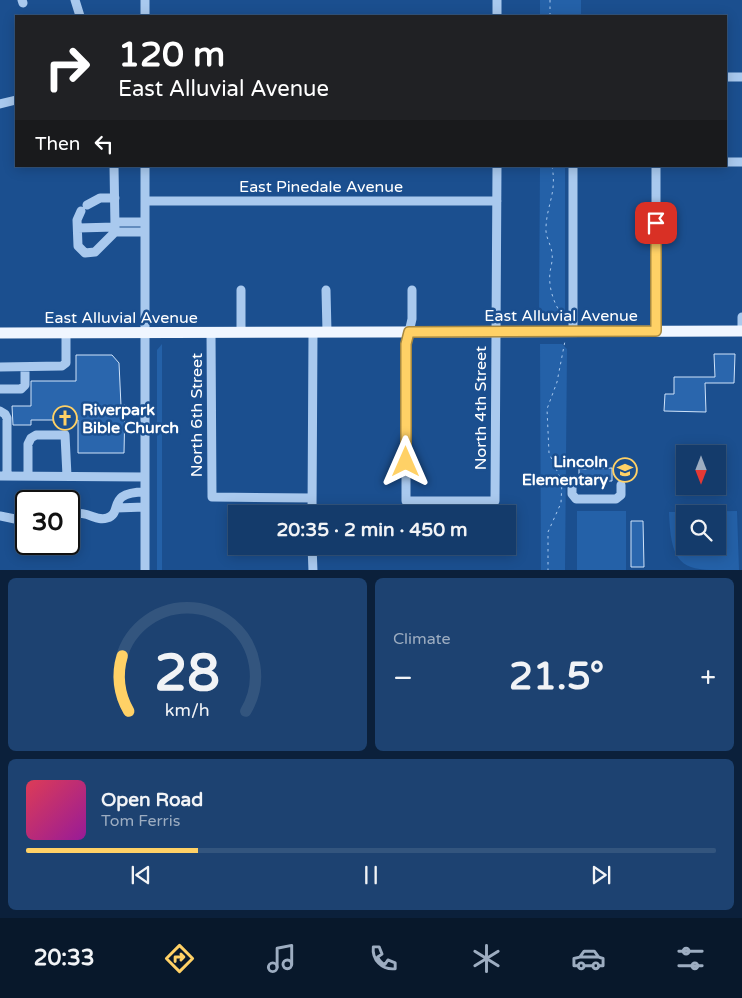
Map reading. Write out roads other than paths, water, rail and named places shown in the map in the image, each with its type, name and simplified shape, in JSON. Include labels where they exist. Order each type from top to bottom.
[{"type":"main road","name":"East Alluvial Avenue","points":[[0,333],[742,331]]},
{"type":"street","points":[[75,0],[80,15]]},
{"type":"street","points":[[145,0],[145,15]]},
{"type":"street","points":[[497,0],[497,15]]},
{"type":"street","points":[[727,77],[742,77]]},
{"type":"street","points":[[0,104],[15,100]]},
{"type":"street","points":[[727,162],[742,162]]},
{"type":"street","points":[[114,167],[115,198],[115,227],[95,252],[85,253],[78,246],[77,220],[84,208],[100,198],[115,198]]},
{"type":"street","points":[[145,167],[145,570]]},
{"type":"street","name":"North 4th Street","points":[[409,332],[406,344],[406,501],[495,501],[497,167]]},
{"type":"street","points":[[573,167],[573,331]]},
{"type":"street","points":[[656,167],[656,331]]},
{"type":"street","name":"East Pinedale Avenue","points":[[145,202],[496,201]]},
{"type":"street","points":[[78,228],[115,227],[145,222]]},
{"type":"street","points":[[115,227],[145,232]]},
{"type":"street","points":[[241,290],[241,332]]},
{"type":"street","points":[[326,290],[326,332]]},
{"type":"street","points":[[409,332],[412,319],[412,290]]},
{"type":"street","name":"East Alluvial Avenue","points":[[742,317],[742,331]]},
{"type":"street","name":"North 6th Street","points":[[211,332],[212,497],[312,498]]},
{"type":"street","points":[[312,505],[313,332]]},
{"type":"street","points":[[0,367],[62,366],[66,362],[66,333]]},
{"type":"street","points":[[0,389],[21,389],[25,385],[25,367]]},
{"type":"street","points":[[0,411],[7,418],[3,476],[145,477]]},
{"type":"street","points":[[28,476],[30,438],[36,435],[65,435],[67,476]]},
{"type":"street","points":[[572,484],[572,494],[576,499],[616,499],[621,495],[621,485]]},
{"type":"street","points":[[80,513],[84,512],[96,518],[107,518],[112,515],[123,494],[145,492]]},
{"type":"street","points":[[116,508],[145,507]]},
{"type":"street","points":[[0,516],[15,519]]},
{"type":"street","points":[[312,555],[313,570]]},
{"type":"place","name":"Riverpark Bible Church","points":[[65,418]]},
{"type":"place","name":"Lincoln Elementary","points":[[625,470]]}]
